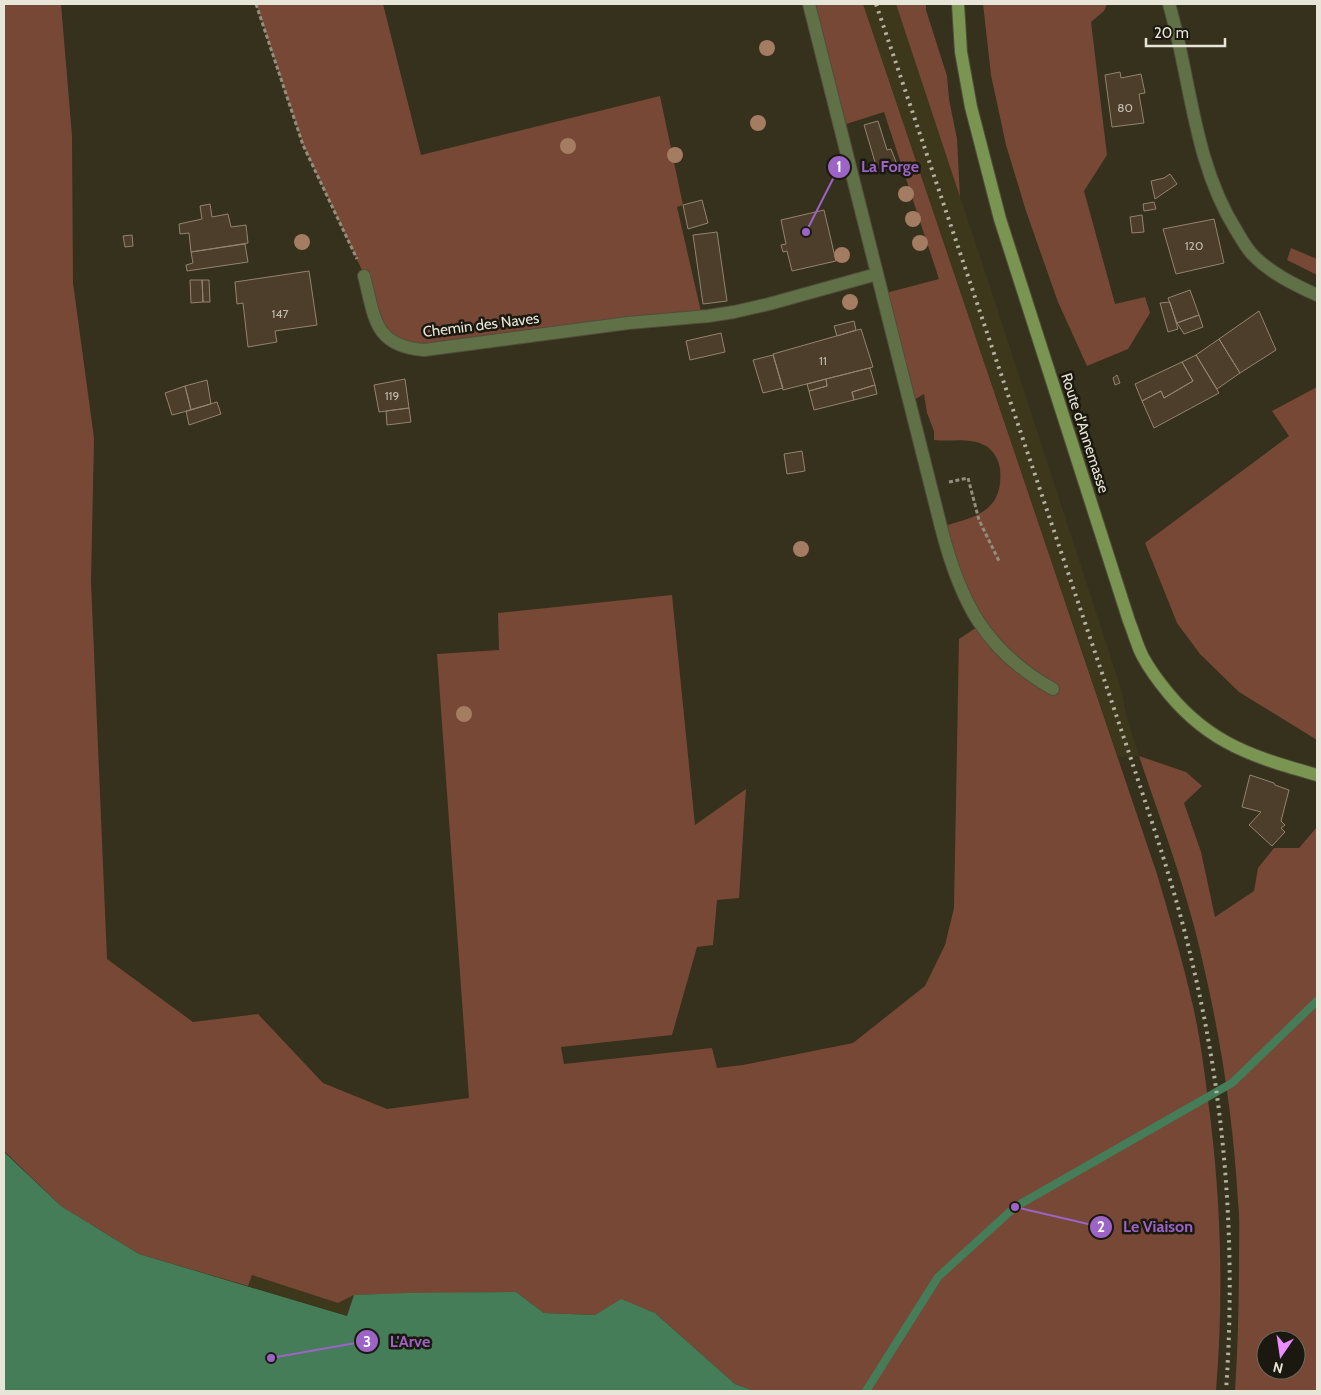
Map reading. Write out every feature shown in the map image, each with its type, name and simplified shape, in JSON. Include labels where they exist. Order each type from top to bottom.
[{"type":"main road","name":"Route d'Annemasse","points":[[958,4],[962,52],[971,107],[1000,219],[1129,621],[1143,656],[1156,678],[1172,698],[1202,728],[1222,741],[1254,755],[1317,775]]},
{"type":"street","points":[[809,4],[941,527],[956,576],[967,601],[994,645],[1016,665],[1053,689]]},
{"type":"street","points":[[1169,4],[1201,147],[1217,194],[1230,221],[1252,255],[1295,285],[1317,295]]},
{"type":"street","name":"Chemin des Naves","points":[[364,276],[375,318],[382,332],[396,344],[411,349],[424,350],[628,323],[734,312],[877,274]]},
{"type":"path","points":[[256,4],[303,145],[364,276]]},
{"type":"path","points":[[931,486],[968,478],[979,520],[999,561]]},
{"type":"shaded area","points":[[4,4],[61,4],[72,136],[73,283],[94,438],[91,582],[107,959],[193,1022],[258,1014],[323,1083],[387,1109],[469,1098],[437,654],[499,650],[498,613],[672,595],[695,825],[746,789],[739,898],[717,900],[713,945],[697,947],[672,1035],[561,1047],[564,1064],[712,1048],[717,1068],[743,1065],[853,1043],[925,986],[945,945],[954,908],[959,639],[980,625],[941,527],[976,516],[992,504],[1000,483],[1000,469],[995,455],[984,445],[966,440],[934,440],[934,431],[927,413],[924,394],[909,403],[882,294],[939,279],[884,112],[840,126],[809,4],[863,4],[1157,874],[1185,973],[1202,1053],[1216,1172],[1220,1245],[1220,1318],[1216,1391],[754,1391],[735,1384],[655,1313],[621,1300],[595,1315],[544,1313],[516,1292],[354,1295],[338,1303],[252,1275],[248,1286],[139,1254],[61,1206],[4,1151]]},
{"type":"shaded area","points":[[256,4],[383,4],[421,155],[660,96],[683,205],[677,207],[702,316],[428,350],[390,341],[361,268],[303,145]]},
{"type":"shaded area","points":[[863,4],[896,4],[1122,692],[1127,718],[1139,756],[1118,757]]},
{"type":"shaded area","points":[[896,4],[926,4],[926,10],[947,76],[949,99],[957,139],[960,197]]},
{"type":"shaded area","points":[[983,4],[1107,4],[1104,11],[1091,22],[1107,155],[1084,191],[1115,304],[1145,297],[1150,313],[1128,349],[1087,366],[1058,302],[1026,211],[1006,145],[991,75]]},
{"type":"shaded area","points":[[1291,248],[1317,259],[1317,275],[1287,260]]},
{"type":"shaded area","points":[[1317,387],[1317,740],[1239,692],[1200,654],[1177,623],[1145,543],[1289,436],[1272,411]]},
{"type":"shaded area","points":[[1139,756],[1186,772],[1202,786],[1184,803],[1201,852],[1215,917],[1254,891],[1258,868],[1274,848],[1299,848],[1317,827],[1317,1391],[1235,1391],[1239,1222],[1236,1167],[1217,1028],[1194,926],[1175,862]]},
{"type":"shaded area","points":[[4,1152],[61,1206],[139,1254],[347,1316],[354,1295],[516,1292],[544,1313],[595,1315],[621,1299],[655,1313],[735,1384],[754,1391],[4,1391]]},
{"type":"shaded area","points":[[252,1275],[338,1303],[354,1295],[347,1316],[248,1286]]},
{"type":"building","points":[[1120,72],[1121,78],[1141,74],[1145,93],[1139,94],[1144,123],[1112,127],[1105,75]]},
{"type":"building","points":[[878,121],[887,150],[891,149],[898,167],[878,172],[864,125]]},
{"type":"building","points":[[1170,174],[1177,184],[1155,199],[1151,181],[1164,178]]},
{"type":"building","points":[[702,200],[708,223],[688,229],[683,205]]},
{"type":"building","points":[[1154,202],[1156,209],[1144,211],[1143,204]]},
{"type":"building","points":[[210,204],[212,217],[228,214],[231,227],[246,225],[248,243],[191,252],[189,233],[180,234],[179,224],[202,219],[200,206]]},
{"type":"building","points":[[824,210],[836,261],[792,271],[787,251],[783,252],[781,245],[786,244],[781,220]]},
{"type":"building","points":[[1142,215],[1144,232],[1132,233],[1130,217]]},
{"type":"building","points":[[1214,219],[1224,263],[1176,274],[1163,229]]},
{"type":"building","points":[[717,232],[727,301],[703,304],[693,235]]},
{"type":"building","points":[[132,235],[133,246],[125,247],[123,236]]},
{"type":"building","points":[[245,244],[248,262],[187,271],[186,265],[193,263],[191,252]]},
{"type":"building","points":[[309,271],[317,325],[275,331],[277,342],[248,347],[243,303],[237,304],[235,282]]},
{"type":"building","points":[[190,280],[202,280],[203,302],[191,303]]},
{"type":"building","points":[[202,280],[209,280],[210,302],[203,302]]},
{"type":"building","points":[[1190,290],[1199,315],[1177,323],[1168,298]]},
{"type":"building","points":[[1170,302],[1178,329],[1168,332],[1160,303]]},
{"type":"building","points":[[1259,311],[1276,350],[1240,373],[1219,339]]},
{"type":"building","points":[[1199,315],[1203,327],[1184,334],[1177,323]]},
{"type":"building","points":[[854,321],[856,330],[837,336],[834,326]]},
{"type":"building","points":[[861,329],[873,367],[783,390],[773,354]]},
{"type":"building","points":[[721,333],[725,352],[690,360],[686,341]]},
{"type":"building","points":[[1219,339],[1240,373],[1217,389],[1196,355]]},
{"type":"building","points":[[773,355],[783,388],[763,393],[753,360]]},
{"type":"building","points":[[1196,355],[1219,393],[1154,428],[1142,401],[1161,391],[1164,398],[1193,381],[1182,362]]},
{"type":"building","points":[[1182,362],[1193,381],[1164,398],[1161,391],[1142,401],[1135,384]]},
{"type":"building","points":[[870,368],[875,385],[852,392],[854,400],[814,410],[809,391],[827,386],[826,379]]},
{"type":"building","points":[[1117,375],[1120,383],[1115,385],[1113,378]]},
{"type":"building","points":[[405,379],[409,408],[379,412],[374,385]]},
{"type":"building","points":[[826,379],[827,386],[809,391],[807,384]]},
{"type":"building","points":[[207,380],[211,404],[191,410],[185,386]]},
{"type":"building","points":[[875,385],[877,394],[854,400],[852,392]]},
{"type":"building","points":[[185,386],[191,410],[172,415],[165,393]]},
{"type":"building","points":[[217,402],[221,414],[189,425],[186,411]]},
{"type":"building","points":[[409,408],[411,422],[387,425],[386,411]]},
{"type":"building","points":[[802,451],[805,471],[787,474],[784,454]]},
{"type":"building","points":[[1250,775],[1289,790],[1281,821],[1285,825],[1281,828],[1285,832],[1272,846],[1249,825],[1261,812],[1242,807]]},
{"type":"waterway","points":[[866,1391],[938,1277],[1015,1207],[1232,1083],[1317,1001]]},
{"type":"railway","points":[[876,4],[1147,808],[1187,939],[1213,1071],[1226,1177],[1230,1284],[1226,1391]]},
{"type":"place","name":"La Forge","points":[[806,232]]},
{"type":"place","name":"Le Viaison","points":[[1015,1207]]},
{"type":"place","name":"L'Arve","points":[[271,1358]]}]
